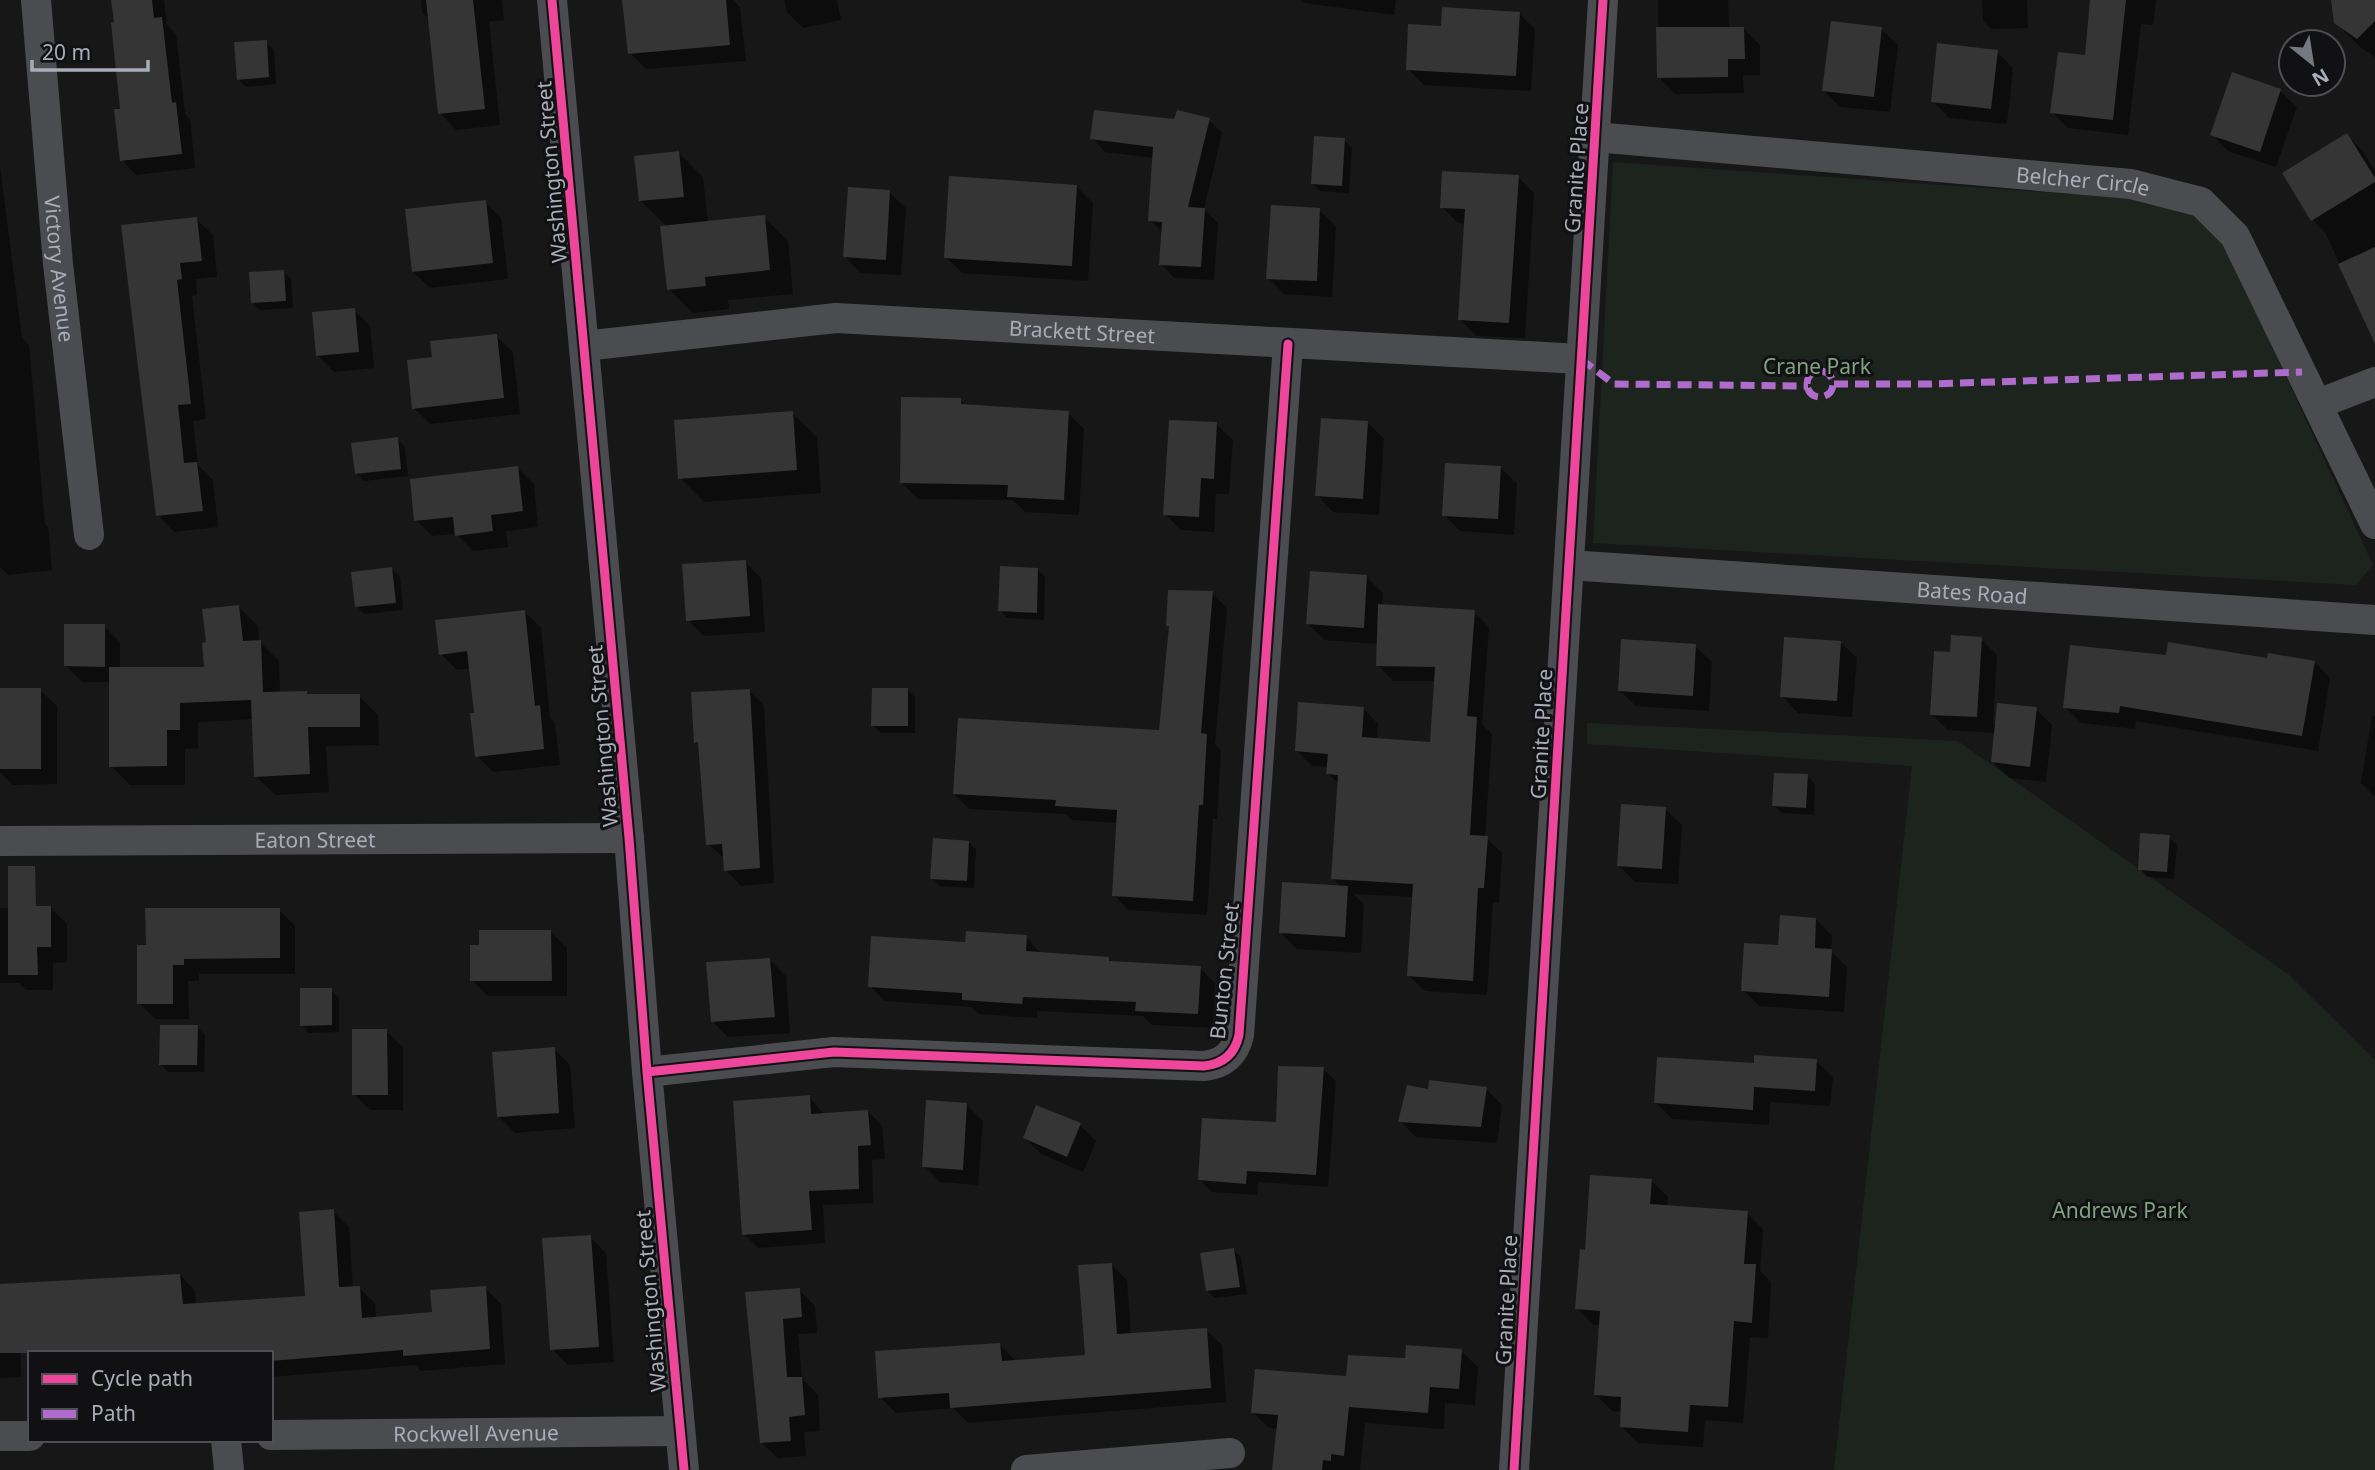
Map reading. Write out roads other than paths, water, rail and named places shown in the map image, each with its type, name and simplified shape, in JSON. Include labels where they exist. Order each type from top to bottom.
[{"type":"street","name":"Victory Avenue","points":[[36,0],[58,264],[89,535]]},
{"type":"street","name":"Washington Street","points":[[552,0],[684,1470]]},
{"type":"street","name":"Granite Place","points":[[1514,1470],[1603,0]]},
{"type":"street","name":"Belcher Circle","points":[[1595,137],[2131,184],[2201,202],[2235,236],[2375,524]]},
{"type":"street","name":"Brackett Street","points":[[584,346],[836,318],[1581,359]]},
{"type":"street","name":"Bunton Street","points":[[647,1072],[834,1052],[1204,1066],[1217,1064],[1229,1057],[1236,1047],[1239,1035],[1288,344]]},
{"type":"street","points":[[2318,404],[2375,382]]},
{"type":"street","name":"Bates Road","points":[[1569,565],[2375,620]]},
{"type":"street","name":"Eaton Street","points":[[0,841],[629,838]]},
{"type":"street","name":"Rockwell Avenue","points":[[273,1435],[680,1431]]},
{"type":"street","points":[[0,1436],[28,1436]]},
{"type":"street","points":[[226,1442],[229,1470]]},
{"type":"street","points":[[1026,1470],[1230,1453]]},
{"type":"park label","name":"Crane Park","points":[[1817,366]]},
{"type":"park label","name":"Andrews Park","points":[[2120,1210]]}]
